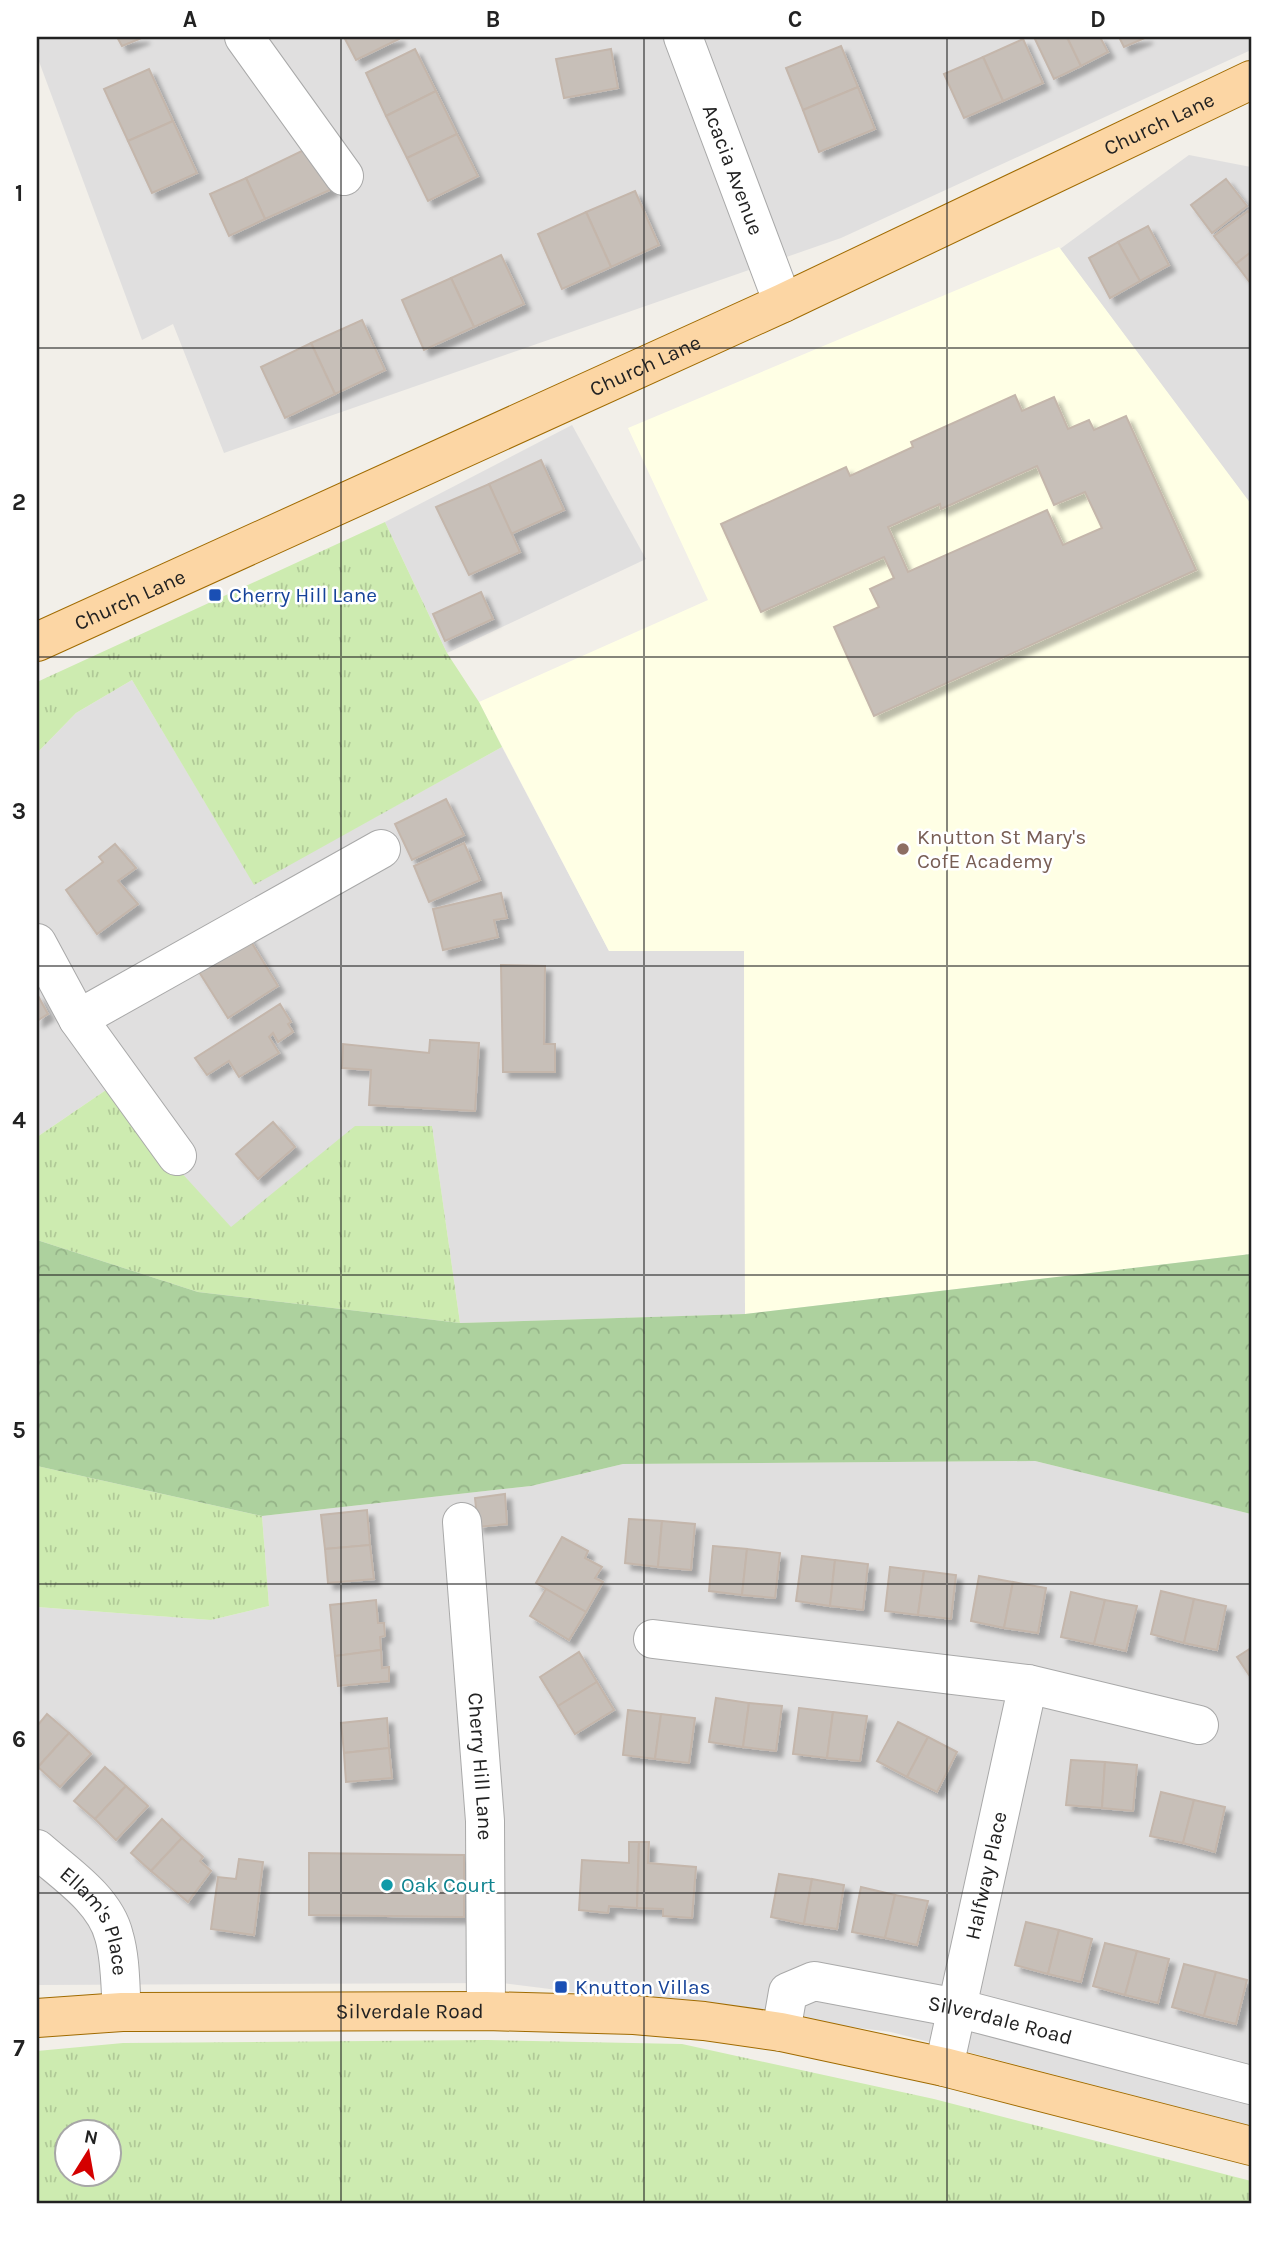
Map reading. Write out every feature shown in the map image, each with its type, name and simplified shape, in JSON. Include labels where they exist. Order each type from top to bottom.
[{"type":"main road","name":"Church Lane","points":[[37,642],[783,303],[1250,82]]},
{"type":"main road","name":"Silverdale Road","points":[[37,2018],[122,2012],[486,2011],[634,2015],[781,2032],[944,2067],[1251,2146]]},
{"type":"street","points":[[244,37],[344,176]]},
{"type":"street","name":"Acacia Avenue","points":[[683,37],[783,303]]},
{"type":"street","points":[[78,1019],[381,849]]},
{"type":"street","points":[[37,943],[78,1019],[177,1156]]},
{"type":"street","name":"Cherry Hill Lane","points":[[462,1521],[485,1821],[486,2011]]},
{"type":"street","points":[[653,1639],[1028,1684],[1199,1725]]},
{"type":"street","name":"Halfway Place","points":[[944,2067],[1028,1684]]},
{"type":"street","name":"Ellam's Place","points":[[37,1849],[96,1902],[108,1919],[118,1959],[122,2012]]},
{"type":"street","name":"Silverdale Road","points":[[781,2032],[788,1992],[814,1981],[957,2008],[1251,2085]]},
{"type":"shaded area","points":[[37,37],[1251,37],[1251,50],[841,238],[224,453],[173,324],[142,340],[37,56]]},
{"type":"shaded area","points":[[1189,155],[1251,167],[1251,505],[1060,249]]},
{"type":"shaded area","name":"Knutton St Mary's CofE Academy","points":[[1059,247],[1251,504],[1251,1254],[745,1314],[744,951],[609,951],[479,702],[708,600],[628,428]]},
{"type":"shaded area","points":[[572,425],[646,559],[447,653],[385,522]]},
{"type":"shaded area","points":[[132,680],[254,884],[502,747],[609,951],[744,951],[745,1314],[460,1323],[432,1126],[355,1127],[231,1228],[106,1090],[37,1137],[37,753],[76,713]]},
{"type":"shaded area","points":[[1035,1461],[1251,1514],[1251,2126],[891,2032],[503,1983],[37,1985],[37,1607],[211,1620],[269,1606],[262,1516],[531,1486],[623,1464]]},
{"type":"green space","points":[[385,522],[447,653],[479,702],[502,747],[254,885],[132,680],[76,713],[37,753],[37,682]]},
{"type":"green space","points":[[106,1090],[231,1227],[355,1126],[432,1126],[460,1323],[198,1292],[37,1240],[37,1137]]},
{"type":"green space","points":[[37,1240],[198,1292],[460,1323],[745,1314],[1251,1254],[1251,1514],[1035,1461],[623,1464],[531,1486],[262,1516],[37,1466]]},
{"type":"green space","points":[[37,1466],[262,1516],[269,1606],[211,1620],[37,1607]]},
{"type":"green space","points":[[487,2040],[682,2044],[934,2099],[1251,2181],[1251,2204],[37,2204],[37,2051],[123,2043]]},
{"type":"building","points":[[117,37],[144,37],[122,46]]},
{"type":"building","points":[[344,37],[398,37],[399,39],[356,60]]},
{"type":"building","points":[[1034,37],[1067,37],[1081,66],[1054,79]]},
{"type":"building","points":[[1067,37],[1100,37],[1108,52],[1081,66]]},
{"type":"building","points":[[1119,37],[1147,37],[1124,47]]},
{"type":"building","points":[[1023,39],[1043,83],[1003,101],[983,57]]},
{"type":"building","points":[[841,46],[858,87],[803,110],[786,68]]},
{"type":"building","points":[[415,49],[436,91],[386,116],[366,73]]},
{"type":"building","points":[[611,49],[618,88],[564,98],[556,59]]},
{"type":"building","points":[[983,57],[1003,101],[964,118],[944,74]]},
{"type":"building","points":[[149,69],[173,121],[128,141],[104,89]]},
{"type":"building","points":[[858,87],[875,129],[819,152],[803,110]]},
{"type":"building","points":[[436,91],[457,134],[407,158],[386,116]]},
{"type":"building","points":[[173,121],[197,173],[152,193],[128,141]]},
{"type":"building","points":[[457,134],[478,176],[428,201],[407,158]]},
{"type":"building","points":[[312,146],[332,189],[265,219],[246,178]]},
{"type":"building","points":[[246,178],[265,219],[229,236],[210,194]]},
{"type":"building","points":[[1226,179],[1247,206],[1212,233],[1191,205]]},
{"type":"building","points":[[635,191],[659,245],[611,267],[586,212]]},
{"type":"building","points":[[1248,211],[1251,215],[1251,252],[1236,264],[1214,236]]},
{"type":"building","points":[[586,212],[611,267],[562,289],[538,234]]},
{"type":"building","points":[[1148,226],[1169,265],[1140,281],[1118,242]]},
{"type":"building","points":[[1118,242],[1140,281],[1110,298],[1089,258]]},
{"type":"building","points":[[1251,252],[1251,284],[1236,264]]},
{"type":"building","points":[[501,255],[524,304],[474,327],[451,278]]},
{"type":"building","points":[[451,278],[474,327],[424,350],[402,300]]},
{"type":"building","points":[[362,320],[385,370],[335,394],[311,343]]},
{"type":"building","points":[[311,343],[335,394],[285,418],[261,367]]},
{"type":"building","points":[[1015,395],[1022,411],[1054,397],[1068,429],[1089,420],[1094,430],[1126,416],[1196,570],[874,716],[834,627],[879,607],[870,589],[894,578],[884,557],[761,612],[721,524],[846,467],[850,476],[913,447],[911,442]],"holes":[[[1037,466],[1054,505],[1085,492],[1102,528],[1063,545],[1047,510],[908,572],[888,527],[940,504],[941,509]]]},
{"type":"building","points":[[541,460],[564,510],[511,534],[489,484]]},
{"type":"building","points":[[489,484],[520,552],[469,575],[436,507]]},
{"type":"building","points":[[481,592],[493,619],[445,641],[433,614]]},
{"type":"building","points":[[446,799],[464,835],[412,860],[395,824]]},
{"type":"building","points":[[464,843],[480,880],[429,902],[414,866]]},
{"type":"building","points":[[115,844],[136,868],[118,881],[138,904],[97,934],[66,890],[103,862],[99,857]]},
{"type":"building","points":[[501,893],[507,918],[494,920],[498,937],[443,950],[433,909]]},
{"type":"building","points":[[247,935],[278,986],[228,1018],[196,967]]},
{"type":"building","points":[[501,965],[545,966],[544,1044],[555,1044],[555,1072],[503,1072]]},
{"type":"building","points":[[37,994],[48,1014],[37,1021]]},
{"type":"building","points":[[280,1004],[291,1022],[288,1024],[293,1032],[278,1042],[273,1033],[269,1037],[279,1053],[239,1077],[229,1061],[207,1075],[195,1058]]},
{"type":"building","points":[[430,1040],[479,1043],[475,1111],[369,1105],[371,1070],[342,1068],[343,1044],[429,1053]]},
{"type":"building","points":[[273,1122],[295,1147],[258,1179],[236,1154]]},
{"type":"building","points":[[505,1494],[507,1524],[478,1527],[475,1498]]},
{"type":"building","points":[[367,1510],[370,1545],[325,1549],[321,1515]]},
{"type":"building","points":[[629,1519],[662,1521],[658,1567],[625,1563]]},
{"type":"building","points":[[662,1521],[695,1524],[691,1570],[658,1567]]},
{"type":"building","points":[[562,1537],[588,1551],[585,1558],[602,1567],[595,1578],[603,1582],[586,1612],[536,1583]]},
{"type":"building","points":[[370,1545],[374,1579],[328,1583],[325,1549]]},
{"type":"building","points":[[713,1546],[747,1549],[742,1595],[709,1591]]},
{"type":"building","points":[[747,1549],[780,1553],[775,1598],[742,1595]]},
{"type":"building","points":[[802,1556],[835,1560],[830,1606],[796,1601]]},
{"type":"building","points":[[835,1560],[868,1564],[863,1610],[830,1606]]},
{"type":"building","points":[[890,1567],[924,1571],[918,1615],[885,1611]]},
{"type":"building","points":[[924,1571],[956,1575],[951,1619],[918,1615]]},
{"type":"building","points":[[979,1576],[1013,1582],[1004,1628],[971,1621]]},
{"type":"building","points":[[1013,1582],[1046,1588],[1038,1633],[1004,1628]]},
{"type":"building","points":[[546,1589],[586,1612],[569,1640],[530,1616]]},
{"type":"building","points":[[1161,1591],[1194,1599],[1184,1643],[1151,1634]]},
{"type":"building","points":[[1071,1592],[1105,1600],[1094,1644],[1061,1637]]},
{"type":"building","points":[[1194,1599],[1226,1606],[1217,1650],[1184,1643]]},
{"type":"building","points":[[376,1600],[378,1623],[384,1623],[385,1636],[380,1637],[381,1650],[335,1656],[330,1605]]},
{"type":"building","points":[[1105,1600],[1137,1606],[1126,1651],[1094,1644]]},
{"type":"building","points":[[1251,1648],[1251,1678],[1237,1657]]},
{"type":"building","points":[[381,1650],[382,1668],[389,1667],[389,1681],[338,1686],[335,1656]]},
{"type":"building","points":[[579,1652],[597,1682],[558,1706],[540,1677]]},
{"type":"building","points":[[597,1682],[614,1710],[575,1734],[558,1706]]},
{"type":"building","points":[[716,1698],[749,1703],[743,1747],[709,1742]]},
{"type":"building","points":[[749,1703],[782,1706],[776,1751],[743,1747]]},
{"type":"building","points":[[799,1708],[833,1712],[827,1758],[793,1754]]},
{"type":"building","points":[[628,1710],[661,1714],[655,1759],[623,1755]]},
{"type":"building","points":[[833,1712],[867,1716],[860,1761],[827,1758]]},
{"type":"building","points":[[47,1714],[69,1733],[38,1767],[37,1726]]},
{"type":"building","points":[[661,1714],[695,1718],[689,1763],[655,1759]]},
{"type":"building","points":[[387,1718],[389,1748],[344,1753],[341,1723]]},
{"type":"building","points":[[898,1722],[928,1737],[907,1777],[877,1761]]},
{"type":"building","points":[[69,1733],[91,1754],[60,1787],[38,1767]]},
{"type":"building","points":[[928,1737],[957,1752],[937,1792],[907,1777]]},
{"type":"building","points":[[389,1748],[392,1778],[346,1782],[344,1753]]},
{"type":"building","points":[[1071,1760],[1105,1762],[1102,1808],[1066,1805]]},
{"type":"building","points":[[1105,1762],[1137,1765],[1133,1811],[1102,1808]]},
{"type":"building","points":[[105,1767],[126,1786],[95,1819],[74,1801]]},
{"type":"building","points":[[126,1786],[148,1806],[116,1840],[95,1819]]},
{"type":"building","points":[[1161,1792],[1194,1800],[1183,1843],[1150,1836]]},
{"type":"building","points":[[1194,1800],[1225,1807],[1215,1852],[1183,1843]]},
{"type":"building","points":[[162,1819],[182,1838],[151,1871],[131,1853]]},
{"type":"building","points":[[182,1838],[203,1857],[200,1861],[211,1871],[188,1902],[151,1871]]},
{"type":"building","points":[[629,1842],[639,1842],[637,1908],[609,1906],[608,1913],[579,1910],[582,1860],[629,1863]]},
{"type":"building","points":[[639,1842],[649,1842],[648,1863],[696,1867],[692,1918],[663,1916],[663,1909],[637,1908]]},
{"type":"building","name":"Oak Court","points":[[309,1853],[464,1855],[464,1917],[309,1915]]},
{"type":"building","points":[[239,1859],[263,1862],[254,1935],[211,1929],[218,1877],[236,1879]]},
{"type":"building","points":[[779,1874],[812,1879],[804,1924],[771,1917]]},
{"type":"building","points":[[812,1879],[844,1885],[837,1929],[804,1924]]},
{"type":"building","points":[[861,1887],[895,1895],[885,1938],[852,1932]]},
{"type":"building","points":[[895,1895],[928,1901],[917,1945],[885,1938]]},
{"type":"building","points":[[1026,1922],[1059,1930],[1048,1974],[1015,1965]]},
{"type":"building","points":[[1059,1930],[1092,1939],[1081,1982],[1048,1974]]},
{"type":"building","points":[[1105,1943],[1137,1951],[1125,1995],[1093,1986]]},
{"type":"building","points":[[1137,1951],[1169,1959],[1158,2003],[1125,1995]]},
{"type":"building","points":[[1184,1964],[1216,1972],[1204,2016],[1172,2007]]},
{"type":"building","points":[[1216,1972],[1247,1980],[1236,2024],[1204,2016]]},
{"type":"place","name":"Cherry Hill Lane","points":[[215,595]]},
{"type":"place","name":"Knutton St Mary's CofE Academy","points":[[903,849]]},
{"type":"place","name":"Oak Court","points":[[387,1885]]},
{"type":"place","name":"Knutton Villas","points":[[561,1987]]}]
